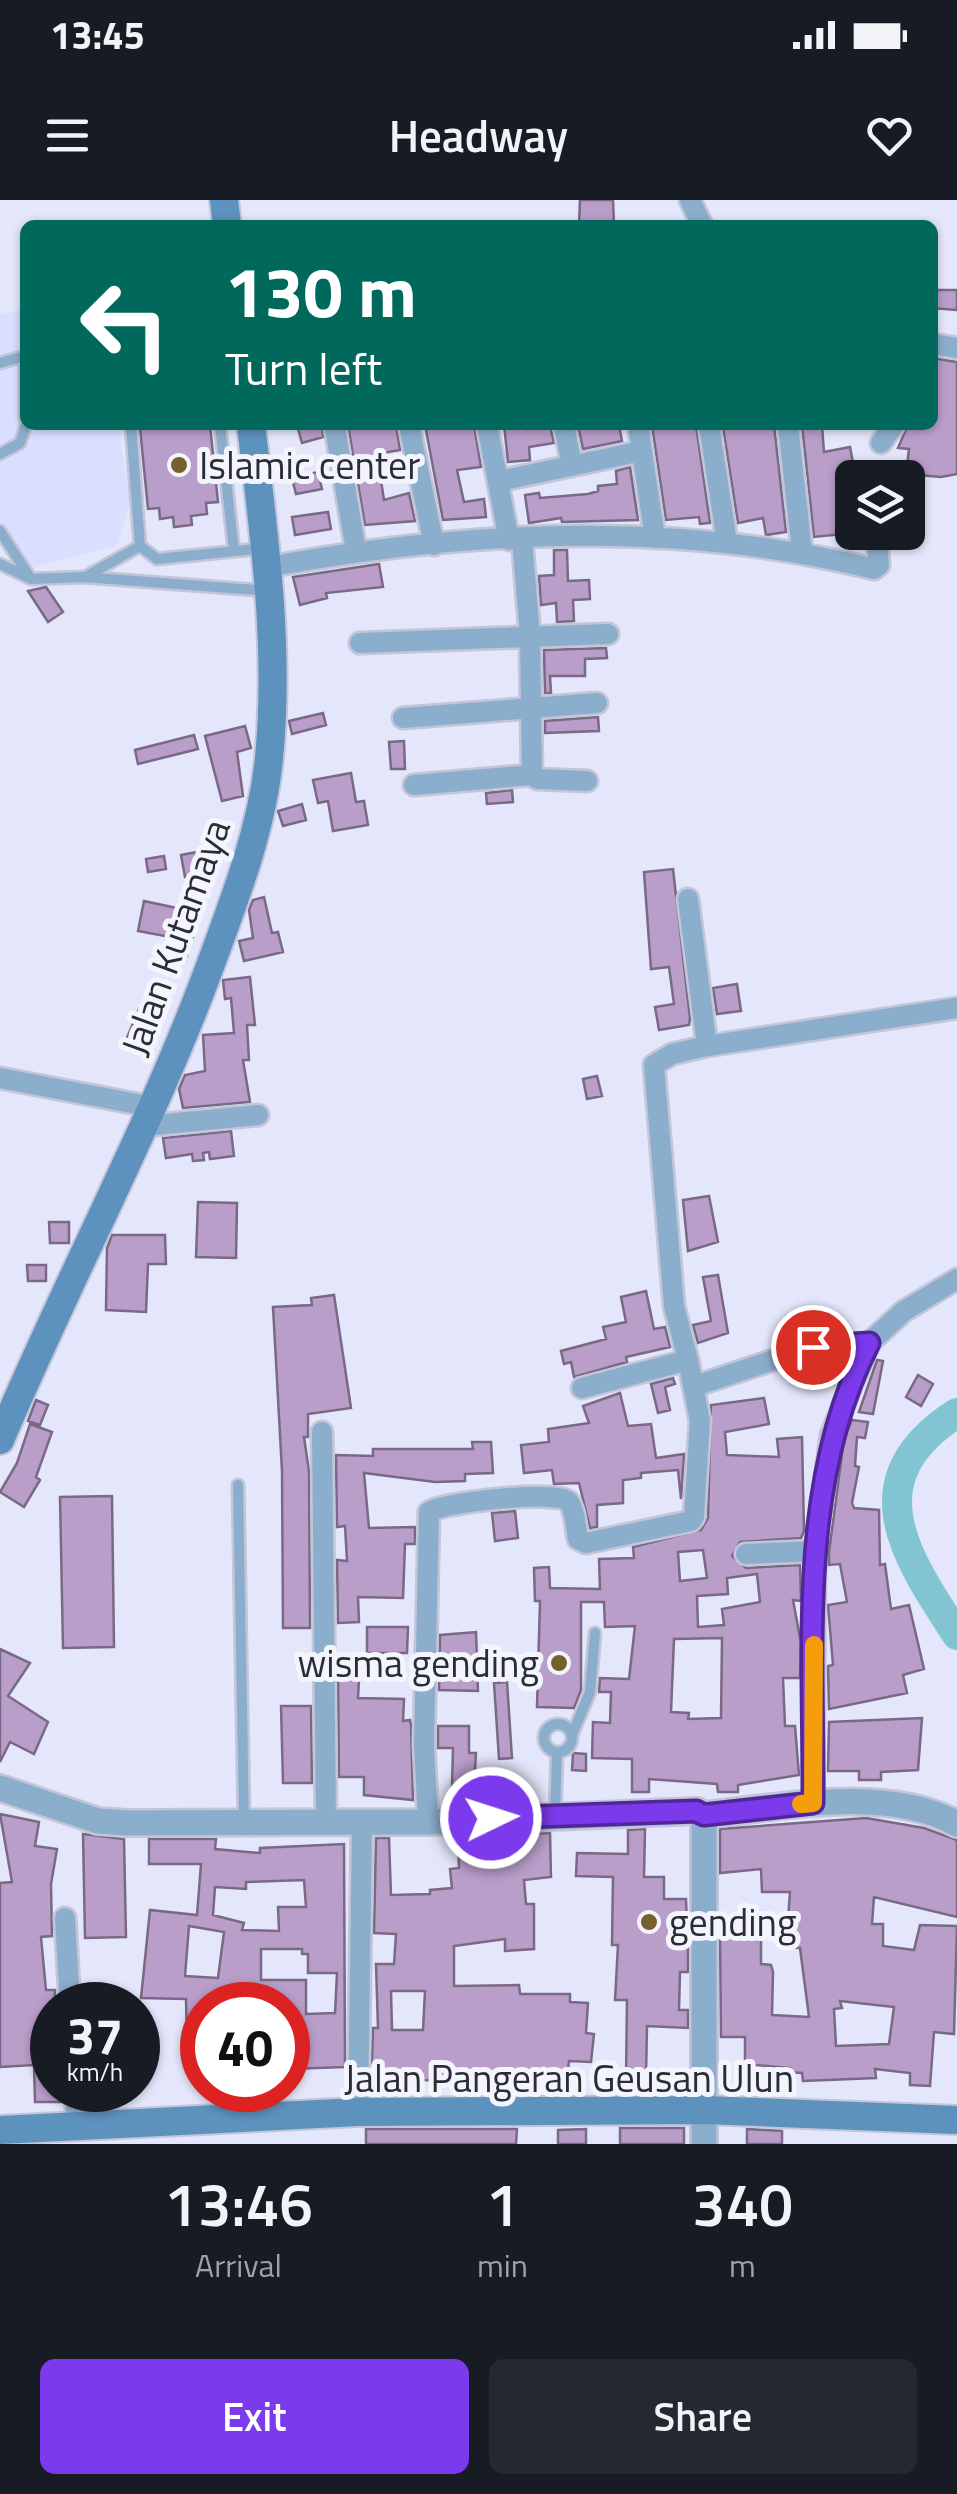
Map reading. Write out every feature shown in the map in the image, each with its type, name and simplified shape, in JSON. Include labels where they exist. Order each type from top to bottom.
[{"type":"main road","name":"Jalan Kutamaya","points":[[0,1440],[149,1116],[227,921],[262,800],[269,756],[268,569],[252,430]]},
{"type":"main road","name":"Jalan Pangeran Geusan Ulun","points":[[0,2130],[42,2136],[76,2126],[358,2112],[705,2110],[812,2123],[957,2120]]},
{"type":"street","points":[[336,430],[356,551]]},
{"type":"street","points":[[411,430],[434,545]]},
{"type":"street","points":[[489,430],[516,539],[530,636],[532,774],[537,779],[587,781]]},
{"type":"street","points":[[565,430],[572,466]]},
{"type":"street","points":[[639,430],[655,538]]},
{"type":"street","points":[[710,430],[727,542]]},
{"type":"street","points":[[789,430],[802,551]]},
{"type":"street","points":[[881,443],[890,430]]},
{"type":"street","points":[[499,481],[642,452]]},
{"type":"street","points":[[268,569],[356,551],[558,535],[727,542],[802,551],[874,569],[879,565],[878,550]]},
{"type":"street","points":[[360,643],[608,634]]},
{"type":"street","points":[[402,718],[597,703]]},
{"type":"street","points":[[414,785],[532,774]]},
{"type":"street","points":[[688,900],[707,1046]]},
{"type":"street","points":[[428,1822],[424,1745],[430,1512],[445,1505],[523,1497],[564,1498],[570,1503],[581,1542],[691,1521],[700,1421],[674,1306],[654,1065],[672,1054],[707,1046],[957,1008]]},
{"type":"street","points":[[0,1078],[149,1116],[258,1115]]},
{"type":"street","points":[[813,1803],[815,1551],[831,1435],[869,1343],[904,1312],[957,1280]]},
{"type":"street","points":[[695,1386],[813,1347],[869,1343]]},
{"type":"street","points":[[582,1388],[688,1360]]},
{"type":"street","points":[[322,1432],[326,1822]]},
{"type":"street","points":[[746,1554],[815,1551]]},
{"type":"street","points":[[0,1788],[98,1821],[428,1822],[555,1814],[696,1811],[704,1815],[813,1803],[918,1807],[957,1824]]},
{"type":"street","points":[[704,1815],[704,2144]]},
{"type":"street","points":[[358,2112],[362,1823]]},
{"type":"street","points":[[65,1918],[69,1982]]},
{"type":"street","points":[[75,2112],[76,2126]]},
{"type":"lane","points":[[0,454],[20,443],[23,430]]},
{"type":"lane","points":[[130,430],[140,546]]},
{"type":"lane","points":[[221,430],[234,551]]},
{"type":"lane","points":[[0,530],[31,580]]},
{"type":"lane","points":[[140,546],[157,558],[234,551],[268,569]]},
{"type":"lane","points":[[84,578],[140,546]]},
{"type":"lane","points":[[0,564],[31,580],[268,569]]},
{"type":"lane","points":[[238,1485],[244,1820]]},
{"type":"lane","points":[[557,1752],[567,1749],[590,1692],[595,1633]]},
{"type":"lane","points":[[557,1752],[545,1744],[547,1728],[562,1724],[572,1734]]},
{"type":"lane","points":[[555,1814],[557,1752]]},
{"type":"lane","points":[[108,2112],[108,2124]]},
{"type":"shaded area","points":[[20,310],[20,430],[119,430],[130,502],[117,545],[32,568],[0,521],[0,314]]},
{"type":"building","points":[[580,200],[613,200],[614,220],[579,220]]},
{"type":"building","points":[[938,290],[957,290],[957,310],[938,308]]},
{"type":"building","points":[[938,359],[957,362],[957,474],[925,476],[925,460],[908,460],[909,449],[898,448],[906,430],[938,430]]},
{"type":"building","name":"Islamic center","points":[[140,430],[211,430],[218,502],[206,503],[207,514],[191,516],[192,525],[174,527],[173,517],[160,519],[159,508],[148,509]]},
{"type":"building","points":[[298,430],[322,430],[323,437],[302,443]]},
{"type":"building","points":[[349,430],[397,430],[400,450],[377,454],[384,500],[409,493],[415,521],[365,525]]},
{"type":"building","points":[[426,430],[475,430],[481,467],[457,470],[464,502],[484,499],[486,517],[443,520]]},
{"type":"building","points":[[505,430],[551,430],[554,443],[529,447],[530,460],[508,462]]},
{"type":"building","points":[[579,430],[620,430],[622,441],[583,449]]},
{"type":"building","points":[[653,430],[697,430],[710,523],[700,524],[699,517],[666,520]]},
{"type":"building","points":[[723,430],[775,430],[786,532],[766,535],[763,518],[738,523]]},
{"type":"building","points":[[803,430],[822,430],[824,452],[850,447],[853,460],[835,460],[835,535],[814,537]]},
{"type":"building","points":[[630,467],[638,520],[562,522],[561,518],[529,523],[525,495],[539,493],[540,498],[588,494],[598,491],[598,486],[617,484],[616,471]]},
{"type":"building","points":[[318,472],[322,489],[296,494],[292,478]]},
{"type":"building","points":[[328,512],[331,529],[295,535],[292,517]]},
{"type":"building","points":[[554,550],[567,550],[568,581],[589,580],[590,599],[573,600],[574,621],[557,622],[556,603],[541,605],[539,576],[554,575]]},
{"type":"building","points":[[379,564],[383,587],[326,593],[327,598],[300,605],[293,577]]},
{"type":"building","points":[[46,587],[63,612],[48,622],[28,591]]},
{"type":"building","points":[[606,648],[607,658],[585,659],[585,676],[550,676],[551,693],[545,693],[544,650]]},
{"type":"building","points":[[323,713],[326,725],[292,734],[289,721]]},
{"type":"building","points":[[598,717],[599,731],[545,733],[545,721]]},
{"type":"building","points":[[245,726],[251,748],[237,752],[243,796],[222,801],[205,736]]},
{"type":"building","points":[[194,735],[198,749],[138,764],[135,750]]},
{"type":"building","points":[[404,741],[405,769],[391,769],[389,742]]},
{"type":"building","points":[[351,773],[356,802],[364,801],[368,825],[333,831],[328,801],[318,803],[313,780]]},
{"type":"building","points":[[512,790],[513,802],[487,804],[486,793]]},
{"type":"building","points":[[302,804],[306,820],[283,826],[278,811]]},
{"type":"building","points":[[202,851],[206,874],[185,877],[181,855]]},
{"type":"building","points":[[164,856],[166,869],[148,872],[146,859]]},
{"type":"building","points":[[673,869],[690,1018],[689,1025],[659,1030],[655,1007],[674,1004],[669,967],[651,969],[644,872]]},
{"type":"building","points":[[264,897],[272,933],[278,932],[283,952],[244,961],[239,941],[253,938],[249,910],[253,900]]},
{"type":"building","points":[[144,901],[200,913],[185,962],[171,959],[176,938],[138,931]]},
{"type":"building","points":[[250,977],[255,1025],[247,1025],[249,1060],[243,1060],[250,1102],[183,1108],[179,1089],[185,1075],[205,1071],[203,1035],[234,1033],[231,998],[225,999],[223,980]]},
{"type":"building","points":[[737,984],[741,1011],[717,1014],[713,988]]},
{"type":"building","points":[[139,1009],[153,1015],[140,1046],[126,1040]]},
{"type":"building","points":[[597,1076],[602,1096],[587,1099],[583,1079]]},
{"type":"building","points":[[231,1131],[234,1156],[210,1159],[209,1152],[203,1153],[204,1160],[193,1161],[192,1154],[166,1158],[163,1138]]},
{"type":"building","points":[[709,1196],[718,1242],[688,1251],[683,1200]]},
{"type":"building","points":[[198,1202],[237,1203],[236,1258],[196,1257]]},
{"type":"building","points":[[49,1222],[69,1222],[69,1243],[50,1243]]},
{"type":"building","points":[[112,1235],[165,1235],[166,1264],[148,1264],[146,1312],[106,1310],[107,1248]]},
{"type":"building","points":[[27,1265],[46,1265],[46,1281],[28,1281]]},
{"type":"building","points":[[718,1275],[728,1333],[698,1343],[693,1325],[711,1321],[703,1277]]},
{"type":"building","points":[[646,1291],[654,1329],[665,1327],[670,1347],[626,1357],[627,1362],[574,1377],[571,1362],[564,1364],[561,1351],[606,1339],[603,1327],[626,1322],[621,1297]]},
{"type":"building","points":[[334,1295],[351,1408],[308,1414],[308,1437],[304,1437],[309,1471],[310,1628],[283,1628],[282,1471],[273,1307],[312,1305],[311,1298]]},
{"type":"building","points":[[877,1360],[883,1361],[873,1414],[859,1412]]},
{"type":"building","points":[[918,1375],[933,1384],[921,1406],[906,1397]]},
{"type":"building","points":[[673,1378],[675,1384],[665,1387],[670,1410],[658,1413],[651,1384]]},
{"type":"building","points":[[620,1393],[628,1426],[651,1424],[656,1458],[684,1454],[681,1499],[678,1470],[641,1473],[641,1478],[623,1480],[623,1503],[597,1505],[597,1527],[590,1528],[579,1483],[554,1484],[552,1470],[524,1473],[521,1445],[549,1442],[548,1429],[589,1423],[583,1406]]},
{"type":"building","points":[[764,1398],[769,1424],[725,1432],[727,1455],[779,1457],[777,1439],[802,1437],[801,1538],[740,1542],[732,1556],[746,1568],[800,1565],[801,1601],[793,1600],[801,1643],[800,1678],[783,1678],[785,1726],[795,1726],[799,1775],[738,1785],[738,1792],[718,1792],[717,1784],[649,1779],[649,1792],[632,1792],[632,1759],[592,1758],[593,1722],[610,1723],[611,1692],[599,1692],[600,1678],[629,1679],[635,1626],[605,1627],[604,1602],[581,1602],[581,1690],[574,1708],[537,1707],[540,1601],[535,1601],[534,1568],[549,1567],[550,1588],[600,1589],[599,1559],[634,1558],[633,1547],[701,1530],[708,1518],[711,1405]],"holes":[[[703,1550],[707,1578],[680,1581],[678,1552]],[[757,1574],[760,1602],[722,1609],[724,1625],[698,1627],[697,1596],[728,1594],[727,1578]],[[722,1638],[721,1718],[688,1719],[689,1713],[671,1712],[674,1639]]]},
{"type":"building","points":[[36,1400],[48,1405],[40,1425],[28,1421]]},
{"type":"building","points":[[852,1420],[868,1422],[865,1438],[857,1437],[855,1466],[859,1467],[852,1503],[854,1508],[879,1510],[880,1565],[885,1564],[891,1609],[909,1605],[924,1669],[903,1675],[907,1693],[829,1709],[828,1666],[833,1665],[828,1605],[847,1602],[840,1564],[829,1565],[829,1552],[844,1439]]},
{"type":"building","points":[[30,1424],[52,1432],[36,1477],[40,1480],[24,1507],[0,1492],[17,1463]]},
{"type":"building","points":[[472,1442],[491,1442],[493,1473],[465,1474],[465,1481],[435,1482],[364,1473],[369,1528],[415,1527],[415,1544],[405,1544],[403,1598],[358,1597],[359,1622],[338,1623],[337,1560],[347,1561],[345,1526],[337,1527],[336,1455],[373,1456],[373,1449],[473,1449]]},
{"type":"building","points":[[112,1496],[114,1647],[63,1648],[60,1497]]},
{"type":"building","points":[[515,1511],[518,1538],[495,1541],[492,1513]]},
{"type":"building","points":[[367,1627],[408,1627],[407,1653],[367,1653]]},
{"type":"building","points":[[476,1632],[478,1691],[439,1690],[440,1635]]},
{"type":"building","points":[[0,1649],[30,1663],[8,1696],[48,1722],[34,1754],[10,1742],[0,1762]]},
{"type":"building","points":[[338,1678],[359,1679],[358,1698],[404,1699],[403,1721],[410,1720],[411,1726],[413,1800],[364,1795],[364,1777],[339,1777]]},
{"type":"building","points":[[507,1682],[512,1758],[499,1759],[494,1683]]},
{"type":"building","points":[[281,1706],[311,1706],[312,1783],[283,1783]]},
{"type":"building","points":[[922,1718],[918,1770],[881,1772],[881,1780],[859,1780],[859,1771],[828,1771],[829,1722]]},
{"type":"building","points":[[438,1726],[469,1726],[469,1753],[476,1753],[474,1787],[452,1787],[453,1748],[438,1748]]},
{"type":"building","points":[[573,1753],[586,1754],[586,1771],[572,1770]]},
{"type":"building","points":[[0,1814],[39,1822],[35,1846],[57,1849],[51,1884],[52,1936],[41,1937],[45,1982],[30,1982],[30,2065],[0,2067],[0,1883],[12,1882]]},
{"type":"building","points":[[866,1818],[924,1828],[957,1840],[957,1917],[874,1897],[872,1924],[883,1924],[883,1946],[914,1950],[920,1925],[957,1926],[954,2034],[934,2032],[930,2086],[910,2085],[910,2073],[875,2069],[876,2078],[803,2081],[802,2073],[789,2072],[790,2068],[745,2064],[745,2037],[721,2037],[720,1931],[761,1931],[761,1964],[771,1965],[773,1972],[772,2015],[809,2017],[800,1948],[786,1947],[790,1892],[762,1892],[761,1869],[720,1873],[720,1829]],"holes":[[[840,2001],[894,2007],[889,2044],[836,2046],[834,2009],[842,2008]]]},
{"type":"building","points":[[645,1829],[644,1877],[664,1877],[664,1899],[686,1899],[688,1951],[688,1972],[680,1972],[679,2010],[688,2010],[688,2028],[647,2026],[646,2078],[626,2077],[627,2000],[615,2000],[618,1945],[612,1945],[613,1877],[576,1876],[577,1853],[628,1854],[628,1830]]},
{"type":"building","points":[[550,1833],[551,1877],[524,1880],[526,1904],[534,1904],[534,1949],[505,1951],[505,1939],[454,1946],[454,1986],[519,1985],[520,1994],[570,1994],[570,2002],[588,2003],[586,2033],[594,2034],[591,2062],[569,2061],[567,2077],[454,2071],[454,2081],[422,2080],[422,2072],[379,2072],[379,2063],[372,2063],[373,2028],[378,2028],[376,1964],[394,1964],[396,1934],[374,1933],[376,1838],[389,1838],[391,1895],[430,1894],[430,1890],[452,1888],[450,1869],[459,1868],[458,1837]],"holes":[[[391,1991],[425,1991],[423,2030],[392,2030]]]},
{"type":"building","points":[[83,1834],[124,1839],[126,1937],[85,1938]]},
{"type":"building","points":[[149,1839],[216,1839],[215,1849],[260,1853],[260,1848],[344,1844],[345,2067],[310,2068],[310,2014],[335,2013],[337,1973],[308,1973],[308,1954],[302,1954],[302,1949],[261,1949],[261,1980],[306,1982],[180,1982],[180,1999],[160,1998],[160,1982],[143,1982],[150,1910],[197,1915],[201,1864],[149,1864]],"holes":[[[304,1880],[306,1907],[278,1907],[279,1931],[242,1930],[244,1923],[213,1915],[215,1887],[246,1889],[246,1882]],[[189,1926],[224,1932],[218,1978],[185,1976]]]},
{"type":"building","points":[[620,2128],[684,2128],[684,2144],[620,2144]]},
{"type":"building","points":[[366,2129],[517,2129],[516,2144],[366,2144]]},
{"type":"building","points":[[586,2129],[586,2144],[558,2144],[558,2130]]},
{"type":"building","points":[[747,2129],[782,2131],[782,2144],[747,2144]]},
{"type":"waterway","points":[[957,1413],[925,1438],[906,1464],[898,1491],[898,1519],[907,1547],[920,1576],[957,1635]]},
{"type":"slow traffic","points":[[801,1804],[813,1803],[814,1645]]},
{"type":"place","name":"Islamic center","points":[[179,465]]},
{"type":"place","name":"wisma gending","points":[[559,1663]]},
{"type":"place","name":"gending","points":[[649,1922]]},
{"type":"route","points":[[491,1818],[696,1811],[704,1815],[813,1803],[817,1516],[831,1435],[869,1343],[813,1347]]}]
